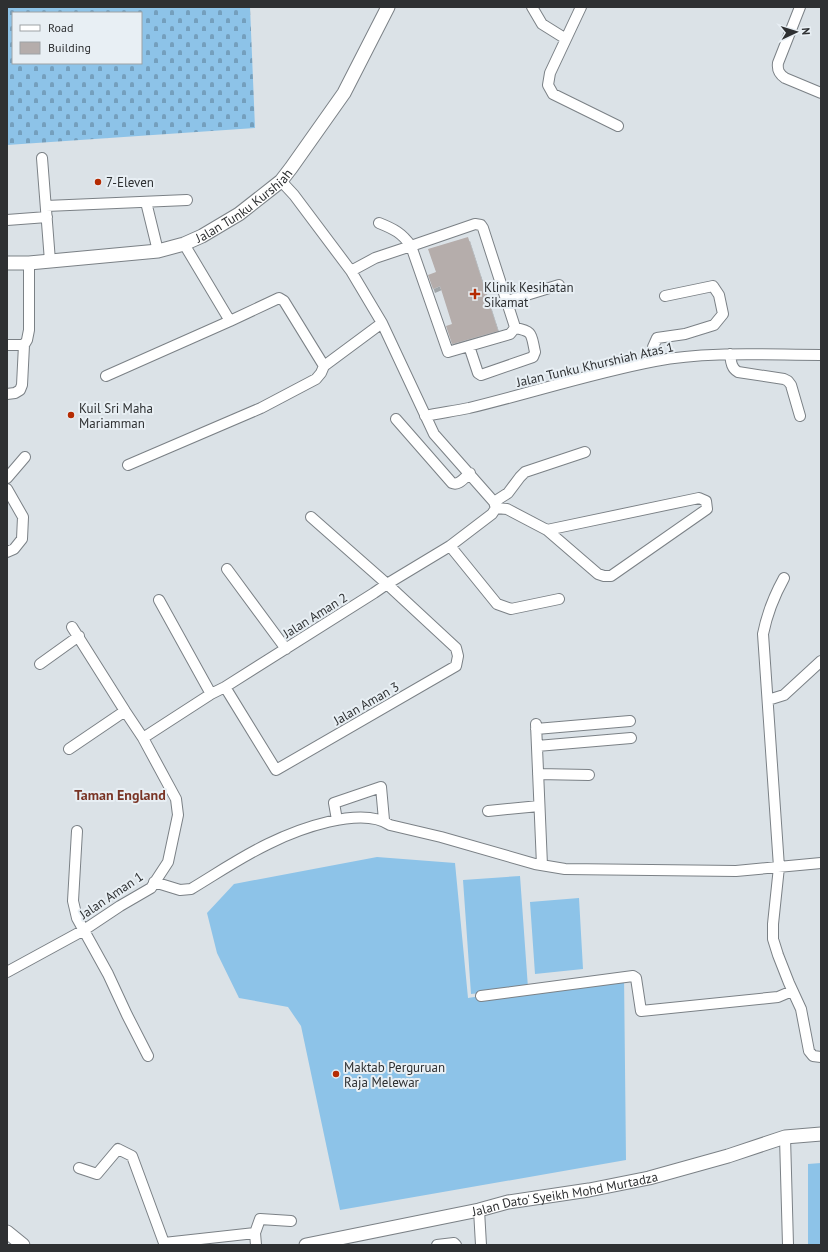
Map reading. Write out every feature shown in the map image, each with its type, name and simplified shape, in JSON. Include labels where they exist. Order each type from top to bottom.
[{"type":"main road","name":"Jalan Tunku Kurshiah","points":[[7,263],[30,263],[158,251],[184,244],[202,236],[239,214],[281,181],[344,93],[388,7]]},
{"type":"main road","name":"Jalan Dato' Syeikh Mohd Murtadza","points":[[306,1245],[479,1210],[508,1202],[589,1190],[649,1178],[728,1156],[785,1137],[821,1134]]},
{"type":"main road","points":[[7,1232],[23,1245]]},
{"type":"street","points":[[532,7],[542,24],[566,39]]},
{"type":"street","points":[[581,7],[550,73],[548,85],[553,94],[618,126]]},
{"type":"street","points":[[800,7],[778,63],[778,69],[784,78],[821,93]]},
{"type":"street","points":[[42,158],[50,261]]},
{"type":"street","points":[[281,181],[294,195],[351,271],[382,323],[434,434],[470,474],[495,505],[507,509],[547,530],[598,574],[611,576],[706,508],[706,501],[699,498],[547,530]]},
{"type":"street","points":[[46,206],[187,200]]},
{"type":"street","points":[[146,202],[158,251]]},
{"type":"street","points":[[7,220],[47,218]]},
{"type":"street","points":[[380,223],[395,230],[405,238],[411,246],[448,352],[510,334],[515,328]]},
{"type":"street","points":[[351,271],[375,258],[478,224],[483,228],[515,328]]},
{"type":"street","points":[[184,244],[230,322]]},
{"type":"street","points":[[7,394],[15,393],[20,390],[22,385],[24,345],[27,340],[29,330],[30,263]]},
{"type":"street","points":[[507,301],[559,285]]},
{"type":"street","points":[[655,361],[653,348],[657,338],[684,334],[714,325],[723,314],[719,295],[713,286],[665,296]]},
{"type":"street","points":[[106,376],[230,322],[279,298],[284,301],[324,366]]},
{"type":"street","points":[[128,465],[261,408],[316,379],[324,366],[382,323]]},
{"type":"street","points":[[469,346],[478,373],[481,375],[533,357],[535,352],[530,332],[515,328]]},
{"type":"street","points":[[7,345],[24,345]]},
{"type":"street","points":[[730,354],[732,367],[738,372],[784,379],[788,381],[791,385],[800,416]]},
{"type":"street","name":"Jalan Tunku Khurshiah Atas 1","points":[[425,416],[468,408],[655,361],[730,354],[821,356]]},
{"type":"street","points":[[396,419],[452,483],[458,484],[470,474]]},
{"type":"street","name":"Jalan Aman 2","points":[[143,738],[210,694],[225,687],[387,584],[450,546],[492,514],[495,505],[508,493],[525,472],[585,452]]},
{"type":"street","points":[[7,478],[25,457]]},
{"type":"street","points":[[7,489],[23,517],[22,539],[14,549],[7,552]]},
{"type":"street","points":[[311,517],[387,584]]},
{"type":"street","points":[[450,546],[497,604],[511,609],[559,599]]},
{"type":"street","points":[[227,569],[286,649]]},
{"type":"street","points":[[784,578],[777,590],[766,619],[763,634],[780,867],[773,924],[773,939],[792,991],[801,1009],[809,1051],[813,1056],[821,1057]]},
{"type":"street","name":"Jalan Aman 3","points":[[225,687],[276,770],[456,666],[458,656],[456,648],[387,584]]},
{"type":"street","points":[[159,600],[210,694]]},
{"type":"street","name":"Jalan Aman 1","points":[[7,972],[84,930],[120,906],[151,888],[168,862],[178,815],[176,799],[143,738],[72,626]]},
{"type":"street","points":[[40,664],[79,636]]},
{"type":"street","points":[[768,700],[784,695],[821,660]]},
{"type":"street","points":[[69,749],[125,711]]},
{"type":"street","points":[[542,865],[536,727],[630,721]]},
{"type":"street","points":[[537,746],[631,738]]},
{"type":"street","points":[[538,774],[589,775]]},
{"type":"street","points":[[337,820],[334,803],[381,787],[384,820]]},
{"type":"street","points":[[488,812],[540,806]]},
{"type":"street","points":[[154,882],[180,890],[191,889],[267,844],[299,831],[337,820],[349,817],[367,816],[384,820],[390,824],[542,865],[565,869],[736,871],[821,863]]},
{"type":"street","points":[[77,831],[73,901],[77,918],[108,974],[148,1056]]},
{"type":"street","points":[[481,996],[633,976],[636,978],[640,1011],[778,997],[792,991]]},
{"type":"street","points":[[785,1137],[788,1245]]},
{"type":"street","points":[[79,1168],[97,1174],[118,1149],[132,1156],[164,1243],[255,1233]]},
{"type":"street","points":[[479,1210],[481,1245]]},
{"type":"street","points":[[256,1245],[255,1233],[260,1219],[291,1221]]},
{"type":"street","points":[[436,1245],[454,1243],[456,1245]]},
{"type":"green space","points":[[7,7],[250,7],[255,128],[7,145]]},
{"type":"green space","points":[[377,857],[455,863],[468,998],[624,974],[626,1160],[340,1210],[301,1026],[288,1007],[239,998],[217,953],[207,913],[234,884]]},
{"type":"green space","points":[[520,876],[528,988],[471,994],[463,880]]},
{"type":"green space","points":[[579,898],[583,969],[535,974],[530,902]]},
{"type":"green space","points":[[821,1163],[821,1245],[808,1245],[808,1164]]},
{"type":"building","points":[[468,237],[498,331],[452,344],[446,326],[452,324],[440,286],[433,289],[428,275],[436,272],[428,249]]},
{"type":"place","name":"7-Eleven","points":[[98,182]]},
{"type":"place","name":"Klinik Kesihatan Sikamat","points":[[475,294]]},
{"type":"place","name":"Kuil Sri Maha Mariamman","points":[[71,415]]},
{"type":"place","name":"Maktab Perguruan Raja Melewar","points":[[336,1074]]},
{"type":"district","name":"Taman England","points":[[120,795]]}]
